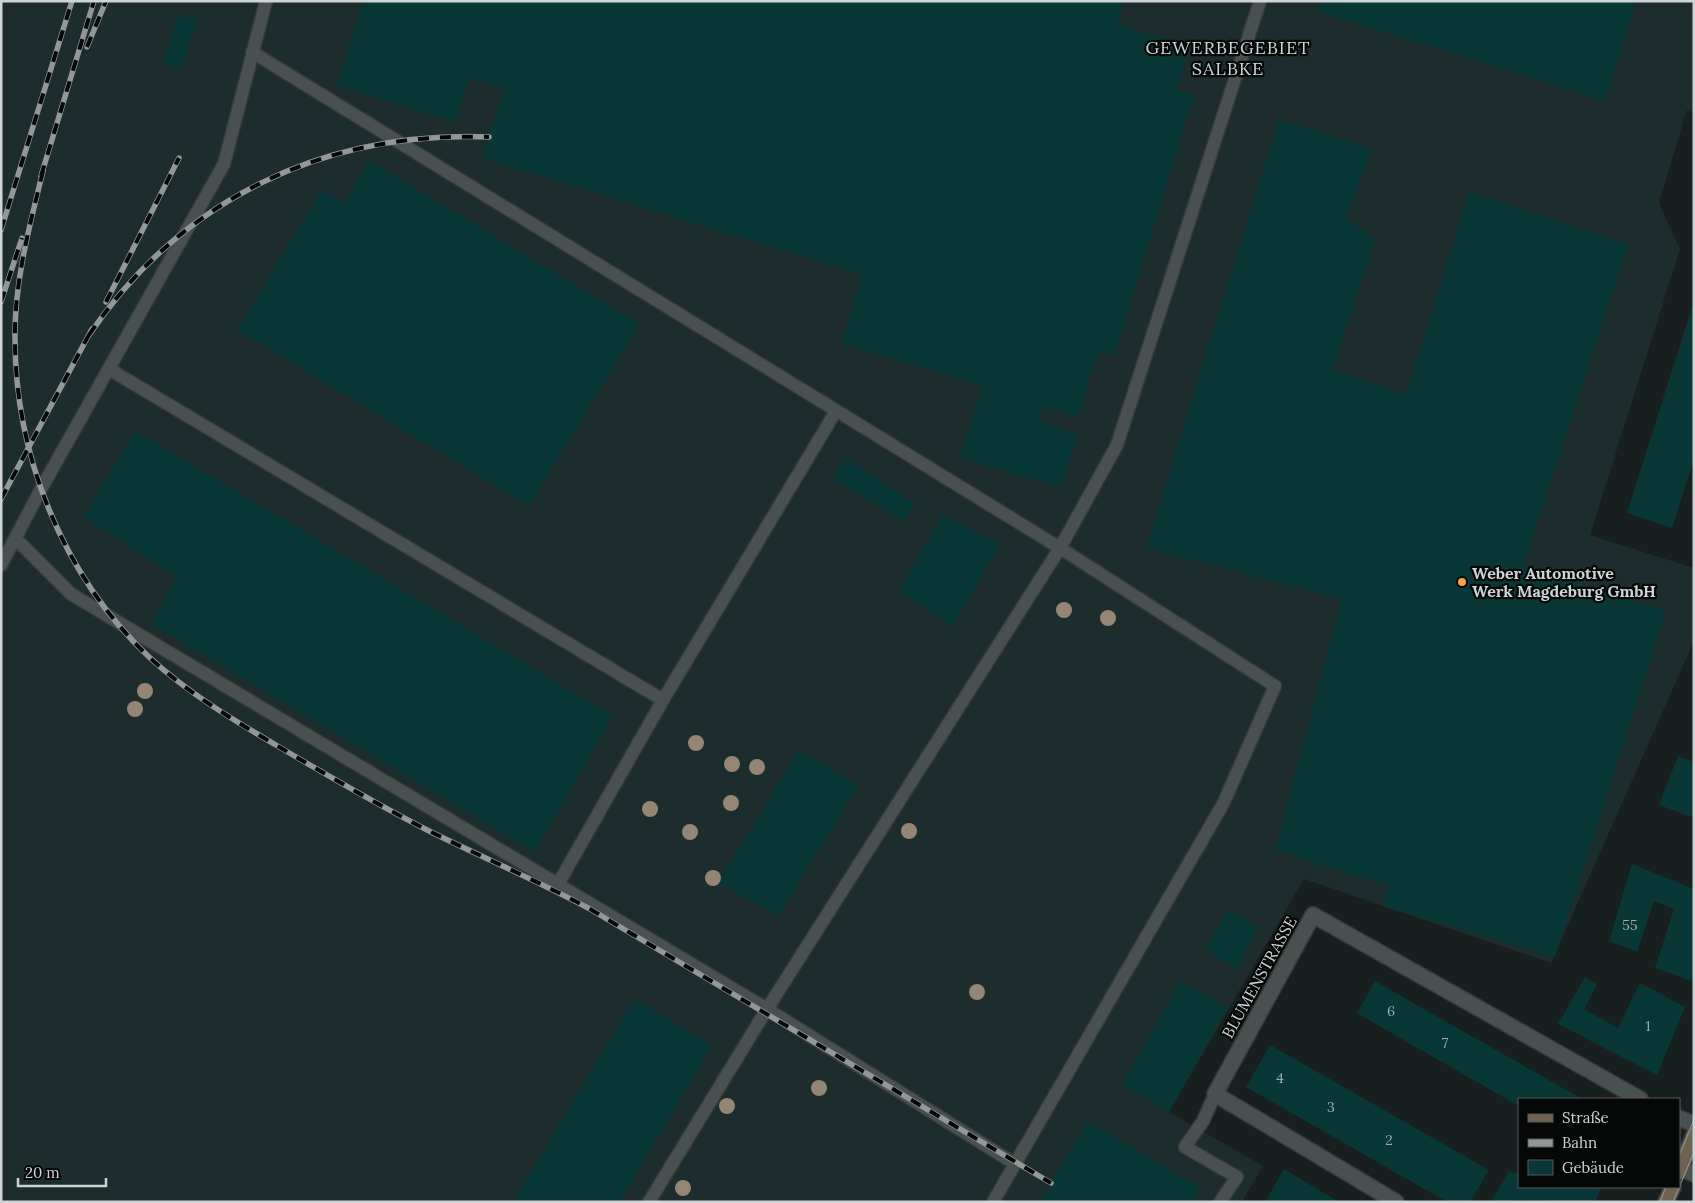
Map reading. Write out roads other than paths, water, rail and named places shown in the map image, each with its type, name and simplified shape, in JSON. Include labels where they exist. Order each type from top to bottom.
[{"type":"main road","points":[[1684,1171],[1694,1135]]},
{"type":"main road","points":[[1666,1202],[1673,1188]]},
{"type":"street","name":"BLUMENSTRASSE","points":[[1215,1094],[1313,915],[1638,1098]]},
{"type":"street","points":[[1215,1094],[1396,1202]]},
{"type":"street","points":[[1680,1118],[1694,1124]]},
{"type":"lane","points":[[1,565],[224,164],[266,1]]},
{"type":"lane","points":[[649,1202],[767,1010],[1060,548],[1117,445],[1260,1]]},
{"type":"lane","points":[[252,52],[1060,548],[1275,686],[1223,804],[993,1202]]},
{"type":"lane","points":[[109,369],[663,700]]},
{"type":"lane","points":[[558,884],[663,700],[836,410]]},
{"type":"lane","points":[[15,538],[71,594],[767,1010],[1015,1164]]},
{"type":"lane","points":[[1215,1094],[1203,1121],[1185,1147],[1237,1177],[1220,1202]]},
{"type":"tram line","points":[[1680,1154],[1694,1120]]},
{"type":"tram line","points":[[1680,1185],[1694,1152]]},
{"type":"tram line","points":[[1660,1202],[1666,1188]]},
{"type":"tram line","points":[[1673,1202],[1679,1188]]},
{"type":"railway","points":[[1,230],[72,1]]},
{"type":"railway","points":[[41,176],[94,1]]},
{"type":"railway","points":[[87,47],[106,1]]},
{"type":"railway","points":[[89,335],[126,287],[168,245],[213,211],[262,182],[315,161],[370,146],[429,138],[489,137]]},
{"type":"railway","points":[[106,302],[179,158]]},
{"type":"railway","points":[[43,171],[20,272],[16,313],[17,379],[23,423],[34,467],[49,509],[68,550],[91,589],[118,624],[149,657],[180,683],[213,706],[318,770],[431,832],[590,909],[1051,1183]]},
{"type":"railway","points":[[1,302],[22,238]]},
{"type":"railway","points":[[1,499],[92,329]]},
{"type":"place","name":"Weber Automotive Werk Magdeburg GmbH","points":[[1462,582]]},
{"type":"district","name":"GEWERBEGEBIET SALBKE","points":[[1228,58]]}]
